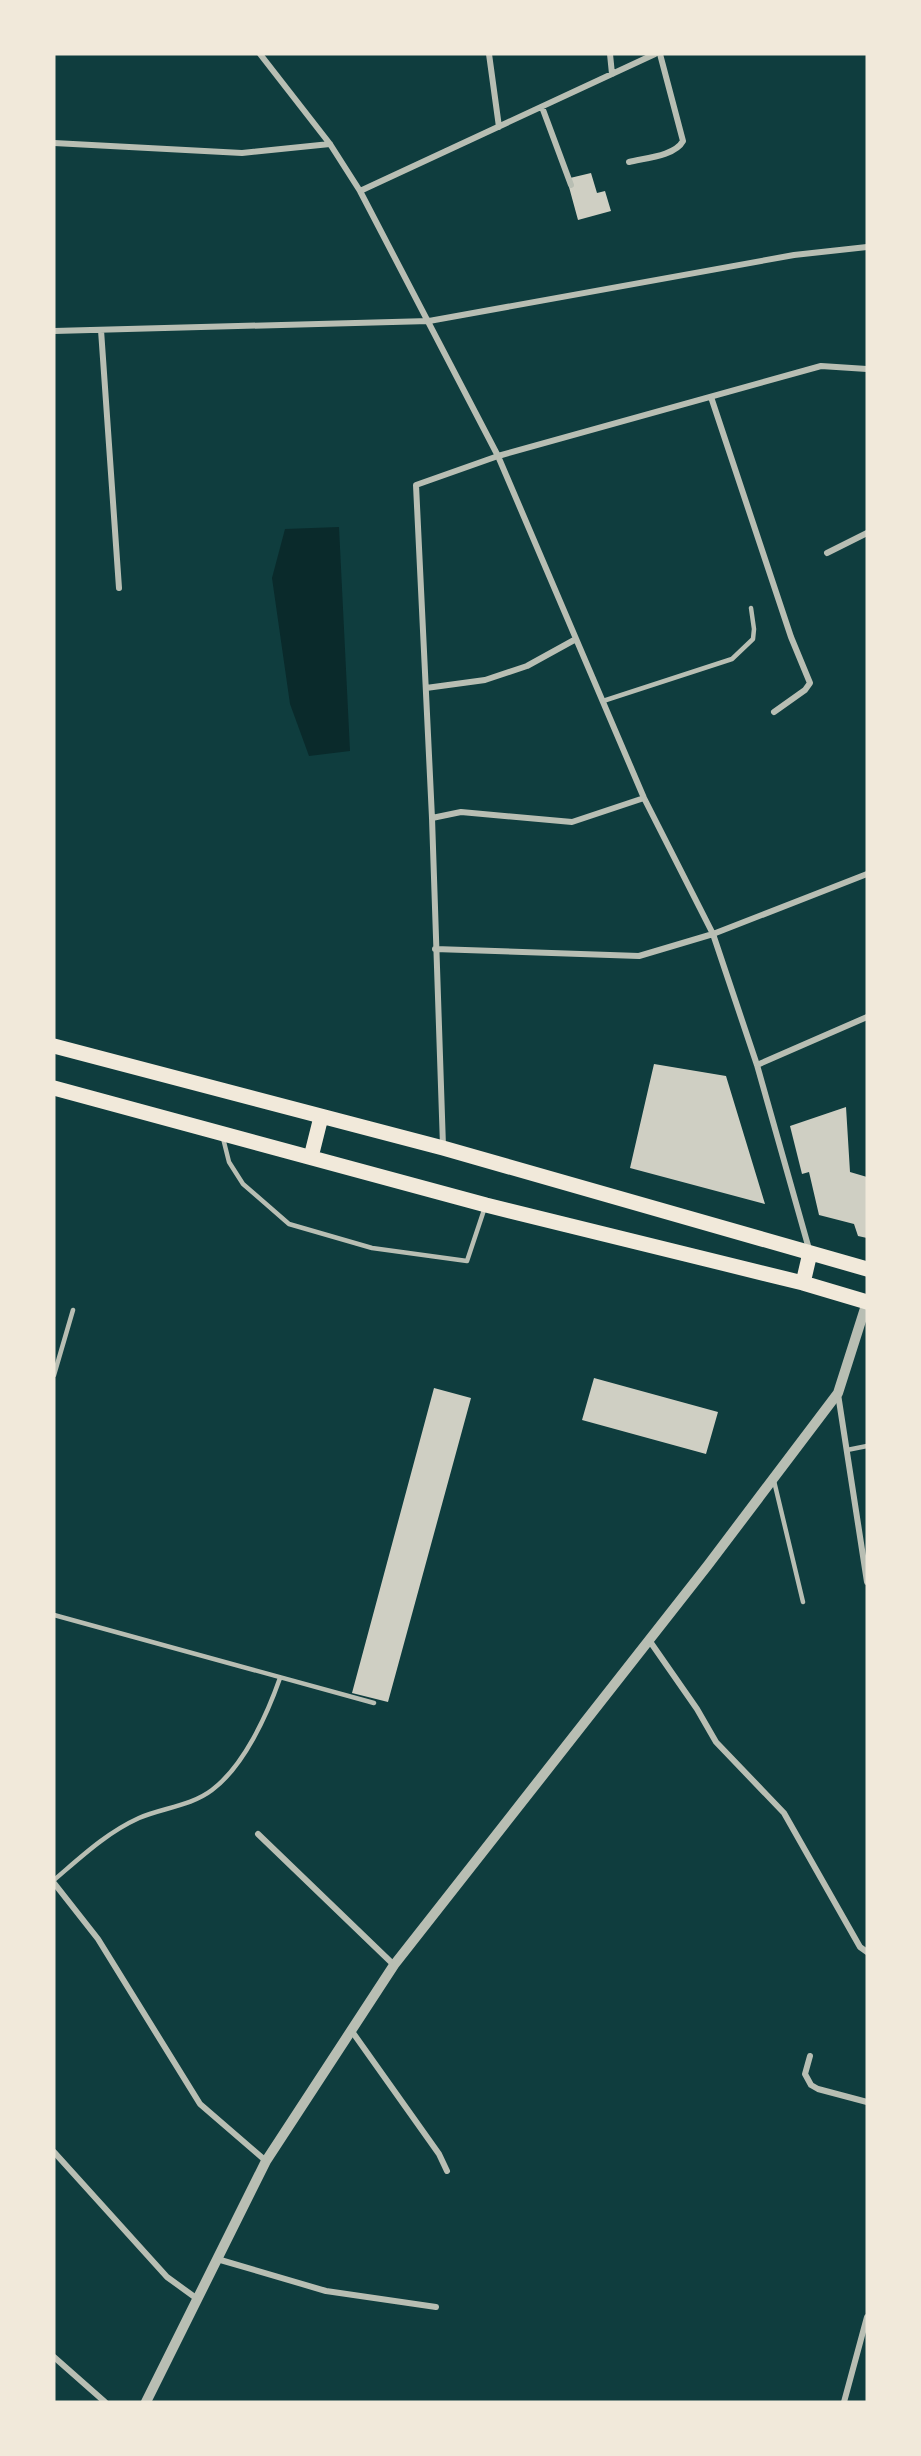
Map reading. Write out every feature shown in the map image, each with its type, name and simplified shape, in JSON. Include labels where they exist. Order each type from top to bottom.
[{"type":"main road","points":[[54,1046],[443,1148],[867,1269]]},
{"type":"main road","points":[[54,1088],[222,1135],[803,1283],[867,1302]]},
{"type":"main road","points":[[311,1157],[321,1117]]},
{"type":"main road","points":[[803,1283],[810,1253]]},
{"type":"street","points":[[261,54],[330,144],[360,191],[498,456],[644,798],[713,934],[757,1065],[810,1253]]},
{"type":"street","points":[[489,54],[499,127]]},
{"type":"street","points":[[610,54],[612,74]]},
{"type":"street","points":[[360,191],[658,54],[683,141],[680,147],[672,151],[629,162]]},
{"type":"street","points":[[542,107],[571,185]]},
{"type":"street","points":[[54,143],[242,153],[330,144]]},
{"type":"street","points":[[54,331],[429,321],[794,255],[867,247]]},
{"type":"street","points":[[101,330],[119,588]]},
{"type":"street","points":[[443,1148],[432,818],[416,485],[498,456],[821,366],[867,369]]},
{"type":"street","points":[[711,397],[791,637],[810,683],[805,690],[774,712]]},
{"type":"street","points":[[827,553],[867,533]]},
{"type":"street","points":[[426,688],[485,680],[527,666],[576,639]]},
{"type":"street","points":[[432,818],[461,812],[572,822],[644,798]]},
{"type":"street","points":[[435,949],[639,956],[713,934],[867,874]]},
{"type":"street","points":[[757,1065],[867,1017]]},
{"type":"street","points":[[146,2402],[266,2161],[351,2030],[394,1965],[649,1640],[838,1393],[867,1302]]},
{"type":"street","points":[[838,1393],[867,1582]]},
{"type":"street","points":[[649,1640],[697,1709],[716,1742],[784,1813],[860,1947],[867,1952]]},
{"type":"street","points":[[258,1834],[394,1965]]},
{"type":"street","points":[[54,1882],[98,1939],[200,2104],[266,2161]]},
{"type":"street","points":[[351,2030],[439,2154],[447,2171]]},
{"type":"street","points":[[810,2056],[805,2074],[811,2085],[867,2102]]},
{"type":"street","points":[[54,2151],[167,2277],[196,2298]]},
{"type":"street","points":[[216,2259],[326,2291],[436,2307]]},
{"type":"street","points":[[844,2402],[867,2317]]},
{"type":"street","points":[[54,2357],[105,2402]]},
{"type":"lane","points":[[603,701],[732,659],[753,639],[751,608]]},
{"type":"lane","points":[[222,1135],[229,1162],[243,1184],[289,1224],[372,1248],[467,1261],[486,1204]]},
{"type":"lane","points":[[54,1375],[73,1310]]},
{"type":"lane","points":[[847,1450],[867,1446]]},
{"type":"lane","points":[[774,1478],[803,1602]]},
{"type":"lane","points":[[54,1615],[374,1703]]},
{"type":"lane","points":[[54,1882],[98,1842],[112,1833],[139,1818],[191,1800],[212,1790],[232,1770],[254,1738],[280,1678]]},
{"type":"water","points":[[339,527],[350,751],[309,756],[290,704],[272,578],[285,529]]},
{"type":"building","points":[[591,173],[597,193],[605,191],[611,211],[578,220],[569,187],[572,186],[570,178]]},
{"type":"building","points":[[654,1064],[726,1076],[765,1204],[630,1168]]},
{"type":"building","points":[[846,1107],[850,1172],[867,1177],[867,1238],[858,1236],[854,1224],[819,1215],[809,1172],[802,1174],[790,1126]]},
{"type":"building","points":[[594,1378],[718,1412],[706,1454],[582,1420]]},
{"type":"building","points":[[434,1388],[471,1398],[388,1702],[352,1693]]}]
